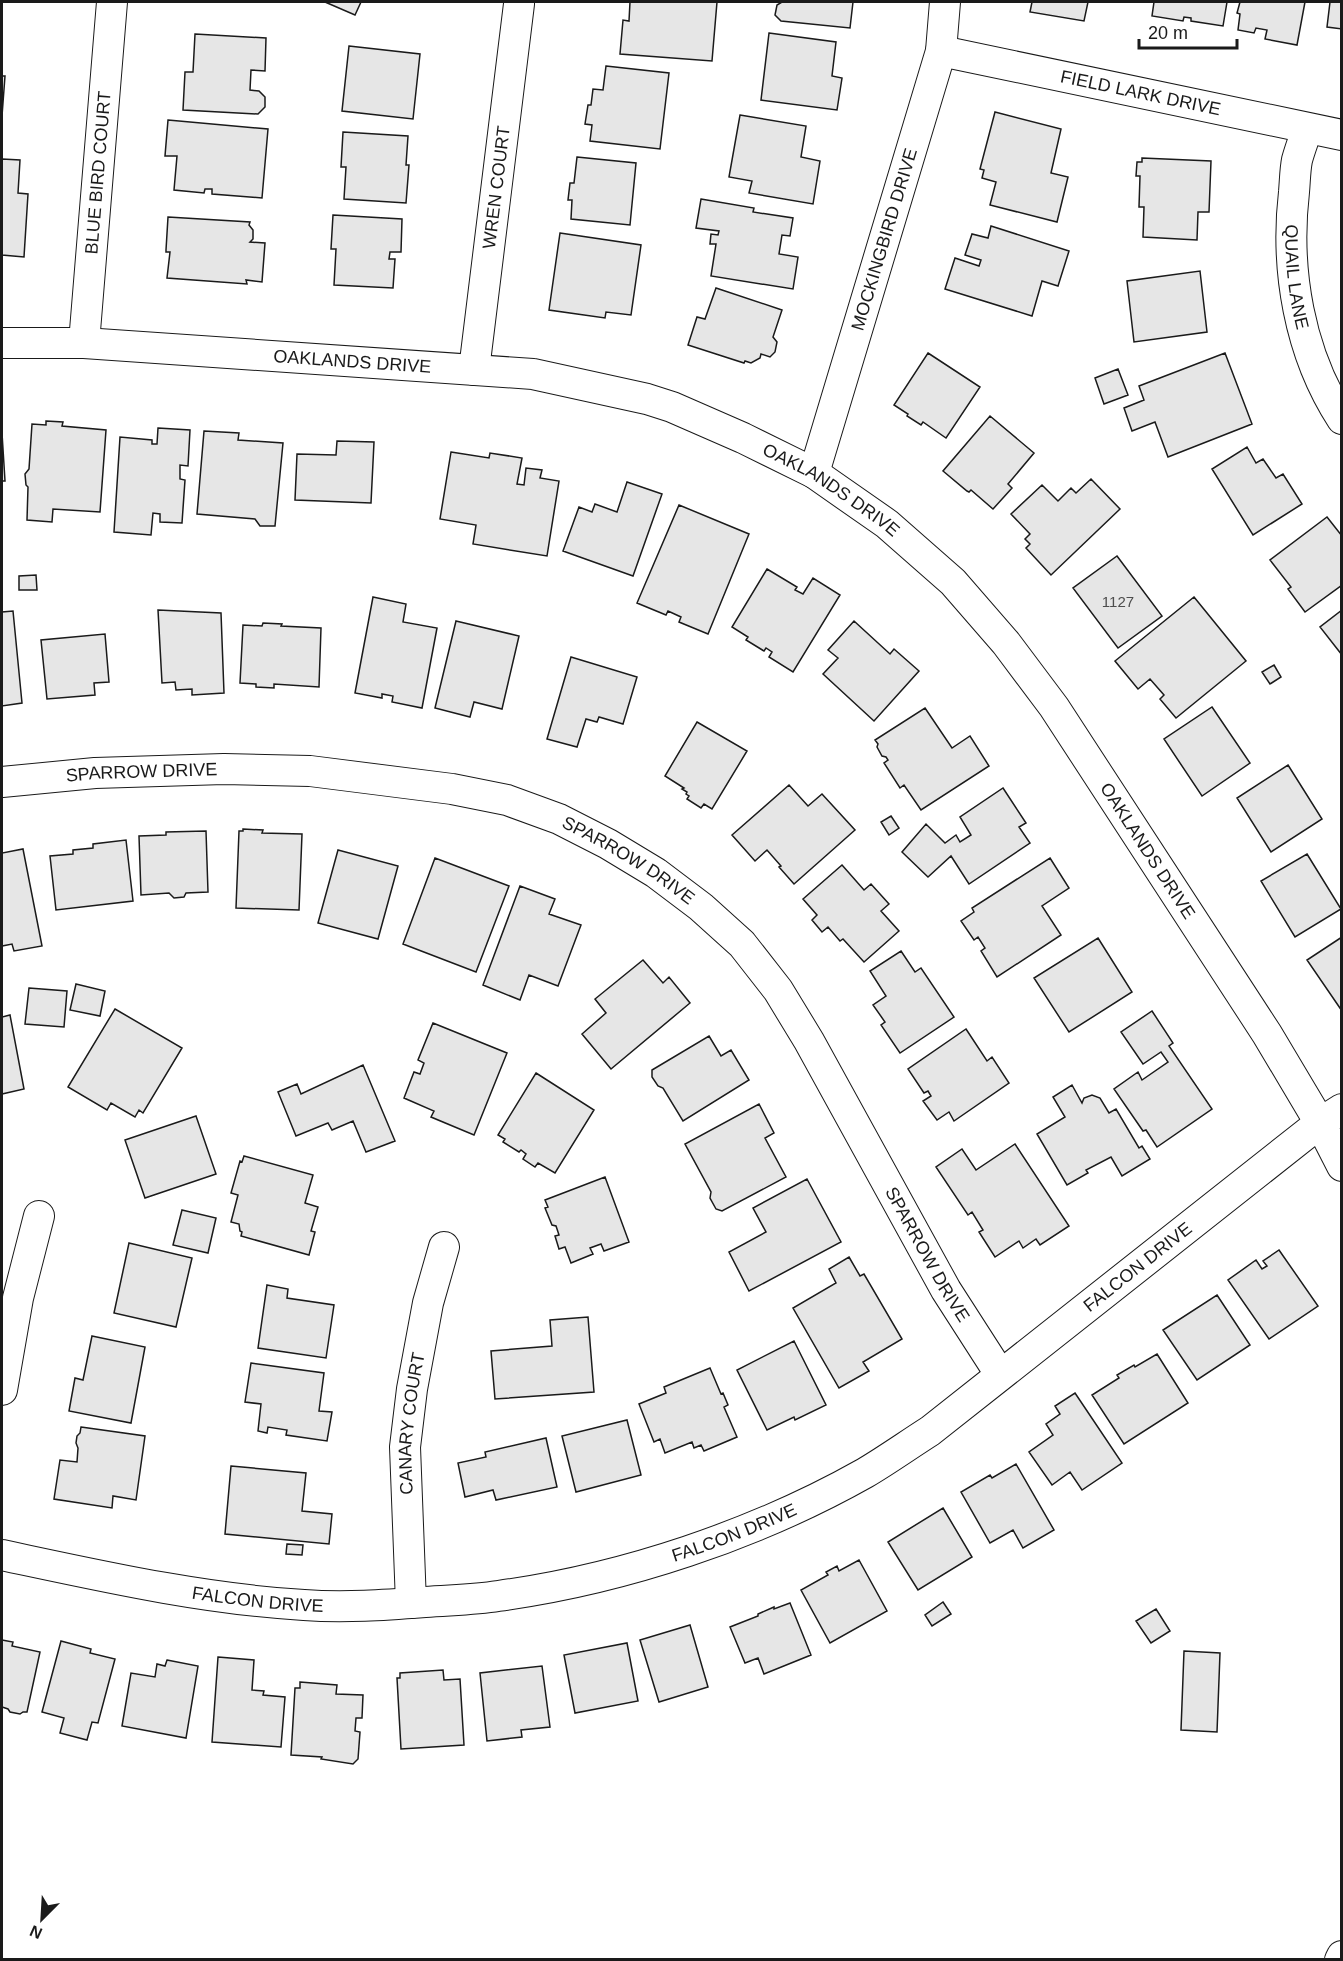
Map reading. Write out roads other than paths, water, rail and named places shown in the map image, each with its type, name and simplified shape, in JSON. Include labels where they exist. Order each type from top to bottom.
[{"type":"street","name":"BLUE BIRD COURT","points":[[84,343],[112,2]]},
{"type":"street","name":"MOCKINGBIRD DRIVE","points":[[814,473],[941,51],[945,2]]},
{"type":"street","name":"WREN COURT","points":[[474,370],[519,4]]},
{"type":"street","name":"FIELD LARK DRIVE","points":[[941,51],[1341,135]]},
{"type":"street","name":"QUAIL LANE","points":[[1307,129],[1297,160],[1292,211],[1294,288],[1305,339],[1314,364],[1341,419]]},
{"type":"street","name":"OAKLANDS DRIVE","points":[[2,343],[84,343],[533,374],[647,399],[743,438],[814,473],[887,524],[953,582],[1006,643],[1054,707],[1267,1034],[1331,1116],[1341,1166]]},
{"type":"street","name":"SPARROW DRIVE","points":[[2,782],[96,773],[224,769],[310,771],[452,789],[507,800],[559,819],[608,844],[656,873],[701,907],[741,944],[778,990],[809,1041],[946,1290],[1000,1374]]},
{"type":"street","name":"FALCON DRIVE","points":[[2,1555],[148,1585],[254,1600],[305,1605],[356,1606],[496,1597],[547,1588],[623,1570],[699,1547],[797,1508],[866,1472],[930,1431],[1331,1116]]},
{"type":"street","points":[[2,1390],[18,1298],[39,1216]]},
{"type":"street","name":"CANARY COURT","points":[[411,1603],[405,1447],[412,1389],[428,1303],[444,1247]]}]
